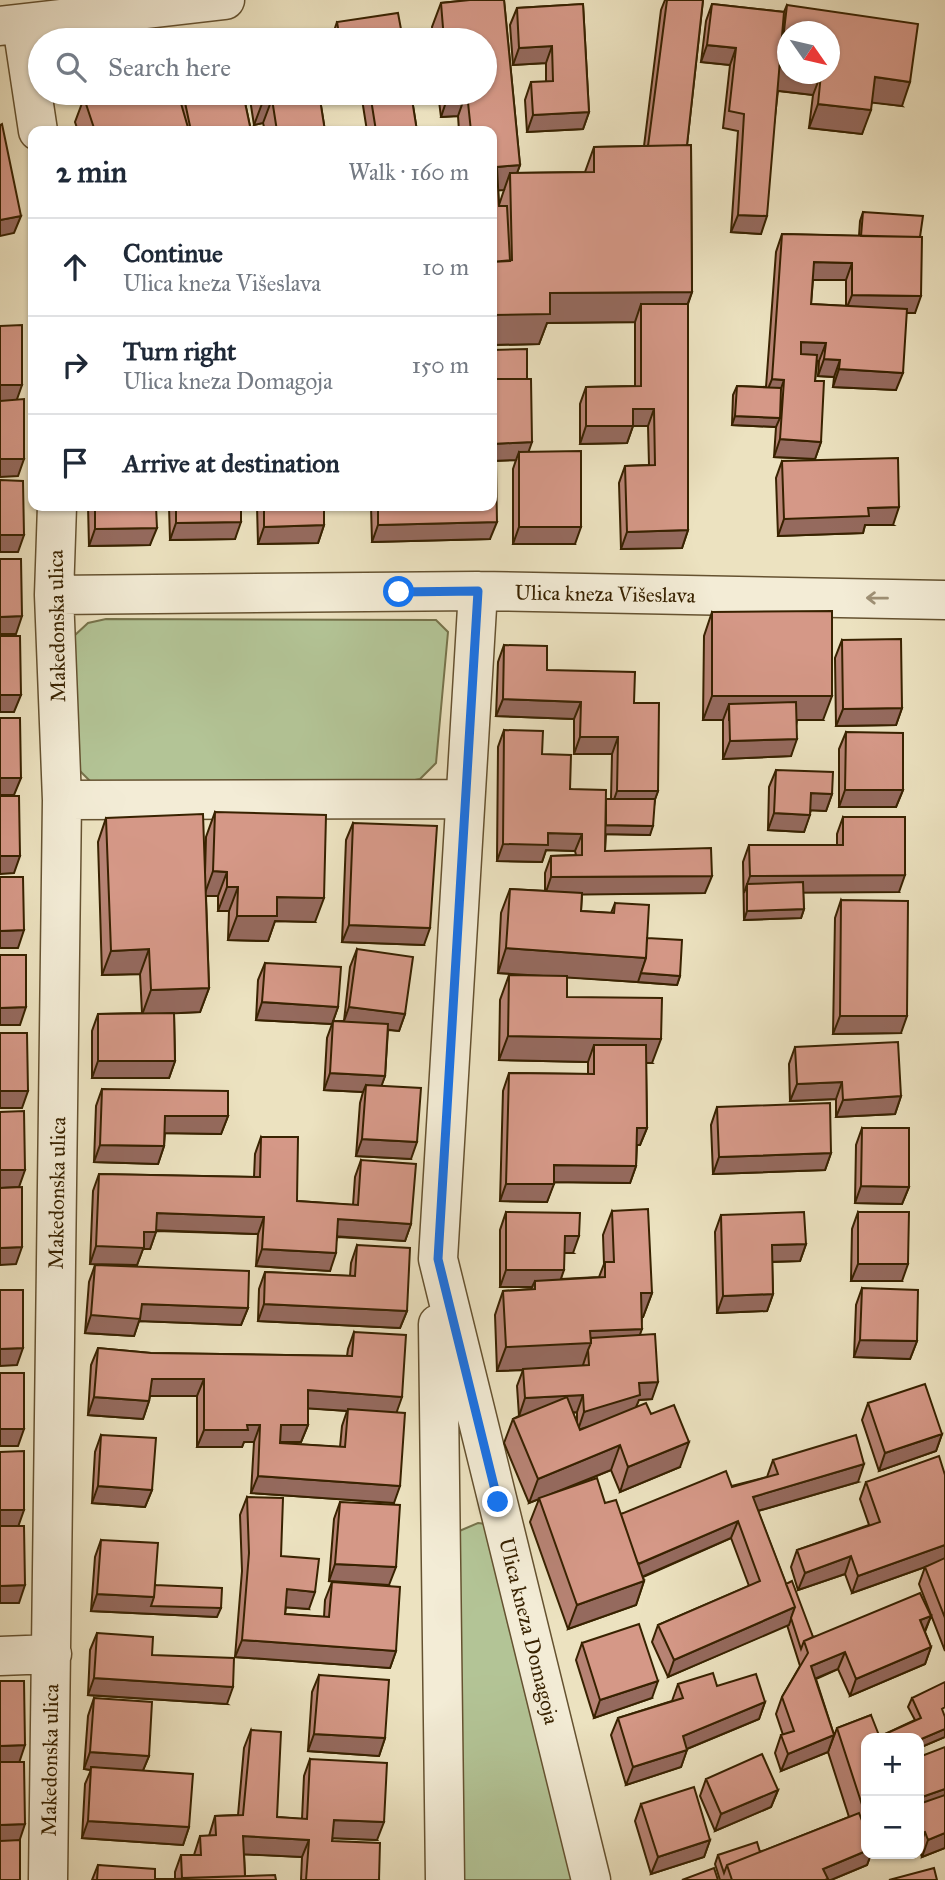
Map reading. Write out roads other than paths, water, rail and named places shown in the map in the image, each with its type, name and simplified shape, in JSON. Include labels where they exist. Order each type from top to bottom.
[{"type":"street","points":[[28,92],[11,25],[225,0]]},
{"type":"street","points":[[31,105],[37,126]]},
{"type":"street","name":"Makedonska ulica","points":[[48,1880],[62,800],[54,595],[57,511]]},
{"type":"street","name":"Ulica kneza Višeslava","points":[[54,595],[478,591],[945,600]]},
{"type":"street","name":"Ulica kneza Domagoja","points":[[445,1880],[438,1259],[478,591]]},
{"type":"street","points":[[62,800],[465,799]]},
{"type":"street","name":"Ulica kneza Domagoja","points":[[438,1259],[591,1880]]},
{"type":"street","points":[[0,1656],[52,1654]]}]
